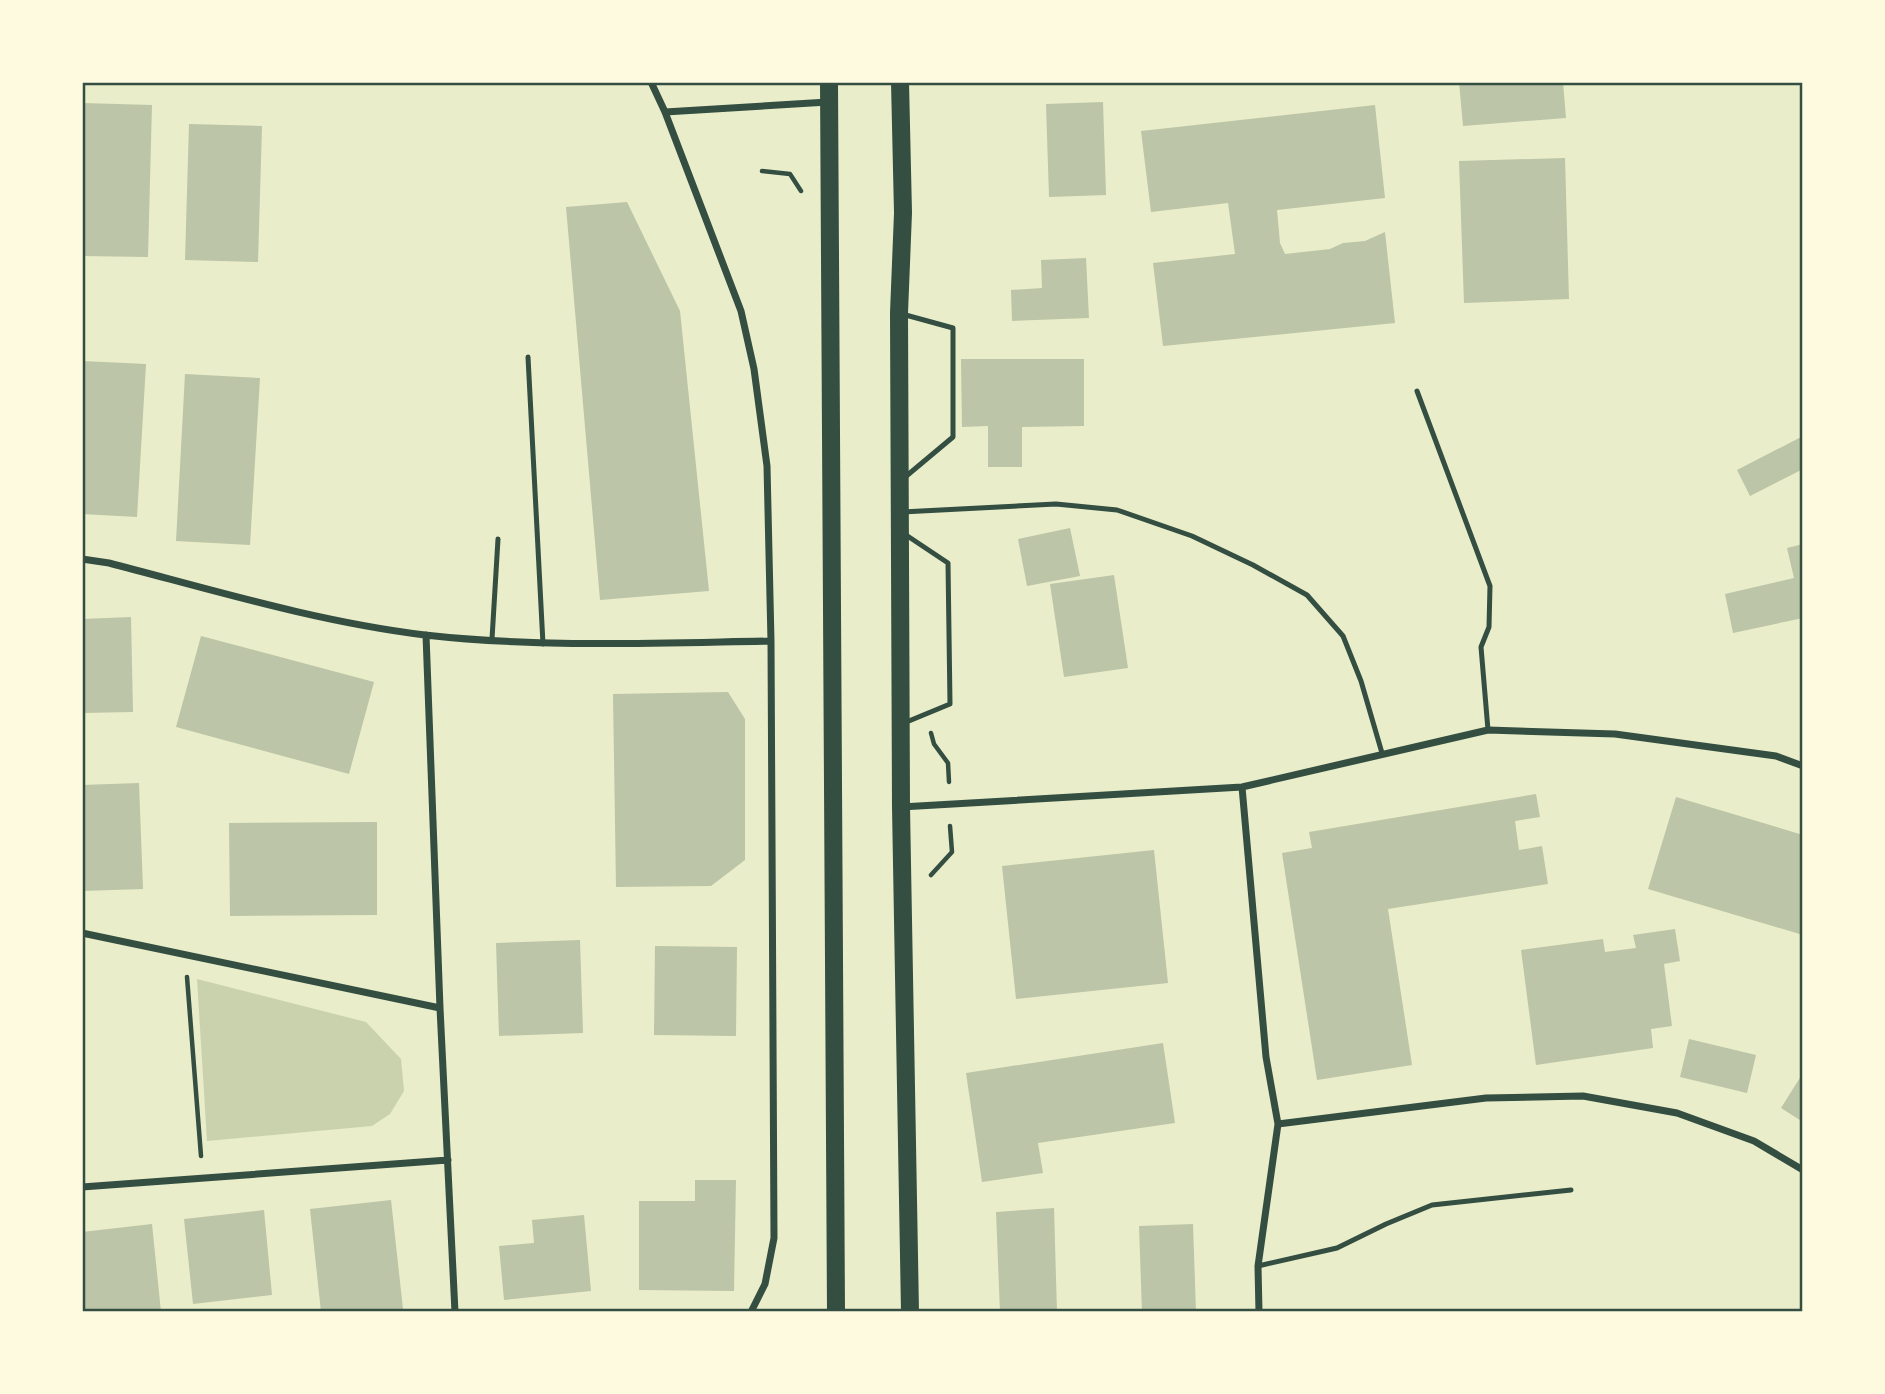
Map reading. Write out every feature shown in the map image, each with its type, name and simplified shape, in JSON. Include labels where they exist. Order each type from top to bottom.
[{"type":"main road","points":[[829,82],[836,1312]]},
{"type":"main road","points":[[901,82],[903,213],[899,313],[900,725],[910,1312]]},
{"type":"street","points":[[651,82],[741,311],[754,369],[767,467],[771,641],[774,1238],[765,1284],[751,1312]]},
{"type":"street","points":[[665,113],[829,102]]},
{"type":"street","points":[[82,559],[108,563],[298,612],[426,635],[543,644],[771,641]]},
{"type":"street","points":[[426,635],[455,1312]]},
{"type":"street","points":[[901,807],[1242,787],[1488,730],[1615,734],[1776,756],[1803,766]]},
{"type":"street","points":[[1242,787],[1266,1057],[1278,1124],[1258,1266],[1259,1312]]},
{"type":"street","points":[[82,933],[440,1007]]},
{"type":"street","points":[[1278,1124],[1486,1098],[1583,1096],[1677,1113],[1754,1141],[1803,1170]]},
{"type":"street","points":[[82,1187],[448,1160]]},
{"type":"lane","points":[[899,313],[953,328],[953,437],[900,481]]},
{"type":"lane","points":[[528,357],[543,644]]},
{"type":"lane","points":[[1417,391],[1490,586],[1489,627],[1481,647],[1488,730]]},
{"type":"lane","points":[[900,512],[1056,504],[1117,510],[1192,536],[1253,565],[1307,595],[1343,636],[1361,681],[1382,753]]},
{"type":"lane","points":[[900,725],[950,705],[948,563],[901,531]]},
{"type":"lane","points":[[492,639],[498,539]]},
{"type":"lane","points":[[1258,1266],[1337,1248],[1432,1205],[1571,1191]]},
{"type":"path","points":[[762,171],[790,174],[801,191],[805,211],[829,212]]},
{"type":"path","points":[[185,955],[203,1178]]},
{"type":"green space","points":[[197,979],[366,1022],[401,1059],[404,1091],[390,1114],[372,1126],[207,1141]]},
{"type":"building","points":[[1459,82],[1563,82],[1566,118],[1463,126]]},
{"type":"building","points":[[1103,102],[1106,195],[1049,197],[1046,104]]},
{"type":"building","points":[[82,103],[152,105],[148,257],[82,256]]},
{"type":"building","points":[[1375,105],[1385,198],[1277,210],[1280,243],[1285,254],[1330,249],[1343,243],[1365,241],[1385,232],[1395,323],[1163,346],[1153,263],[1235,254],[1228,203],[1151,212],[1141,131]]},
{"type":"building","points":[[189,124],[262,126],[258,262],[185,260]]},
{"type":"building","points":[[1565,158],[1569,299],[1464,303],[1459,161]]},
{"type":"building","points":[[627,202],[680,311],[709,591],[600,600],[566,207]]},
{"type":"building","points":[[1086,258],[1089,318],[1012,321],[1011,290],[1042,288],[1041,260]]},
{"type":"building","points":[[961,359],[1084,359],[1084,426],[1022,427],[1022,467],[988,467],[988,426],[962,427]]},
{"type":"building","points":[[82,361],[146,364],[137,517],[82,514]]},
{"type":"building","points":[[185,374],[260,378],[250,545],[176,541]]},
{"type":"building","points":[[1803,436],[1803,469],[1750,496],[1737,470]]},
{"type":"building","points":[[1070,528],[1080,576],[1027,586],[1018,539]]},
{"type":"building","points":[[1803,544],[1803,618],[1733,633],[1725,594],[1794,578],[1787,548]]},
{"type":"building","points":[[1114,575],[1128,668],[1064,677],[1050,584]]},
{"type":"building","points":[[131,617],[133,712],[82,713],[82,619]]},
{"type":"building","points":[[201,636],[374,682],[349,774],[176,727]]},
{"type":"building","points":[[728,692],[745,719],[745,860],[711,886],[616,887],[613,694]]},
{"type":"building","points":[[139,783],[143,889],[82,891],[82,785]]},
{"type":"building","points":[[1536,794],[1540,817],[1515,821],[1519,850],[1542,846],[1548,884],[1388,909],[1412,1065],[1317,1080],[1282,853],[1312,848],[1309,832]]},
{"type":"building","points":[[1676,797],[1803,835],[1803,935],[1648,889]]},
{"type":"building","points":[[377,822],[377,915],[230,916],[229,823]]},
{"type":"building","points":[[1154,850],[1168,983],[1016,999],[1002,866]]},
{"type":"building","points":[[1675,929],[1680,961],[1664,964],[1672,1026],[1651,1029],[1653,1048],[1536,1065],[1521,950],[1603,939],[1605,952],[1636,948],[1633,935]]},
{"type":"building","points":[[580,940],[583,1033],[499,1036],[496,943]]},
{"type":"building","points":[[655,946],[737,947],[736,1036],[654,1035]]},
{"type":"building","points":[[1689,1039],[1756,1055],[1747,1093],[1680,1077]]},
{"type":"building","points":[[1163,1043],[1175,1123],[1038,1143],[1043,1173],[982,1182],[966,1073]]},
{"type":"building","points":[[1803,1073],[1803,1122],[1781,1108]]},
{"type":"building","points":[[695,1180],[736,1180],[734,1291],[639,1290],[639,1201],[695,1201]]},
{"type":"building","points":[[391,1200],[403,1309],[321,1312],[310,1209]]},
{"type":"building","points":[[1054,1208],[1057,1312],[1000,1312],[996,1212]]},
{"type":"building","points":[[264,1210],[272,1295],[193,1304],[184,1219]]},
{"type":"building","points":[[584,1215],[591,1291],[504,1300],[499,1246],[534,1243],[532,1220]]},
{"type":"building","points":[[152,1224],[161,1312],[82,1312],[82,1232]]},
{"type":"building","points":[[1193,1224],[1196,1312],[1142,1312],[1139,1226]]}]
